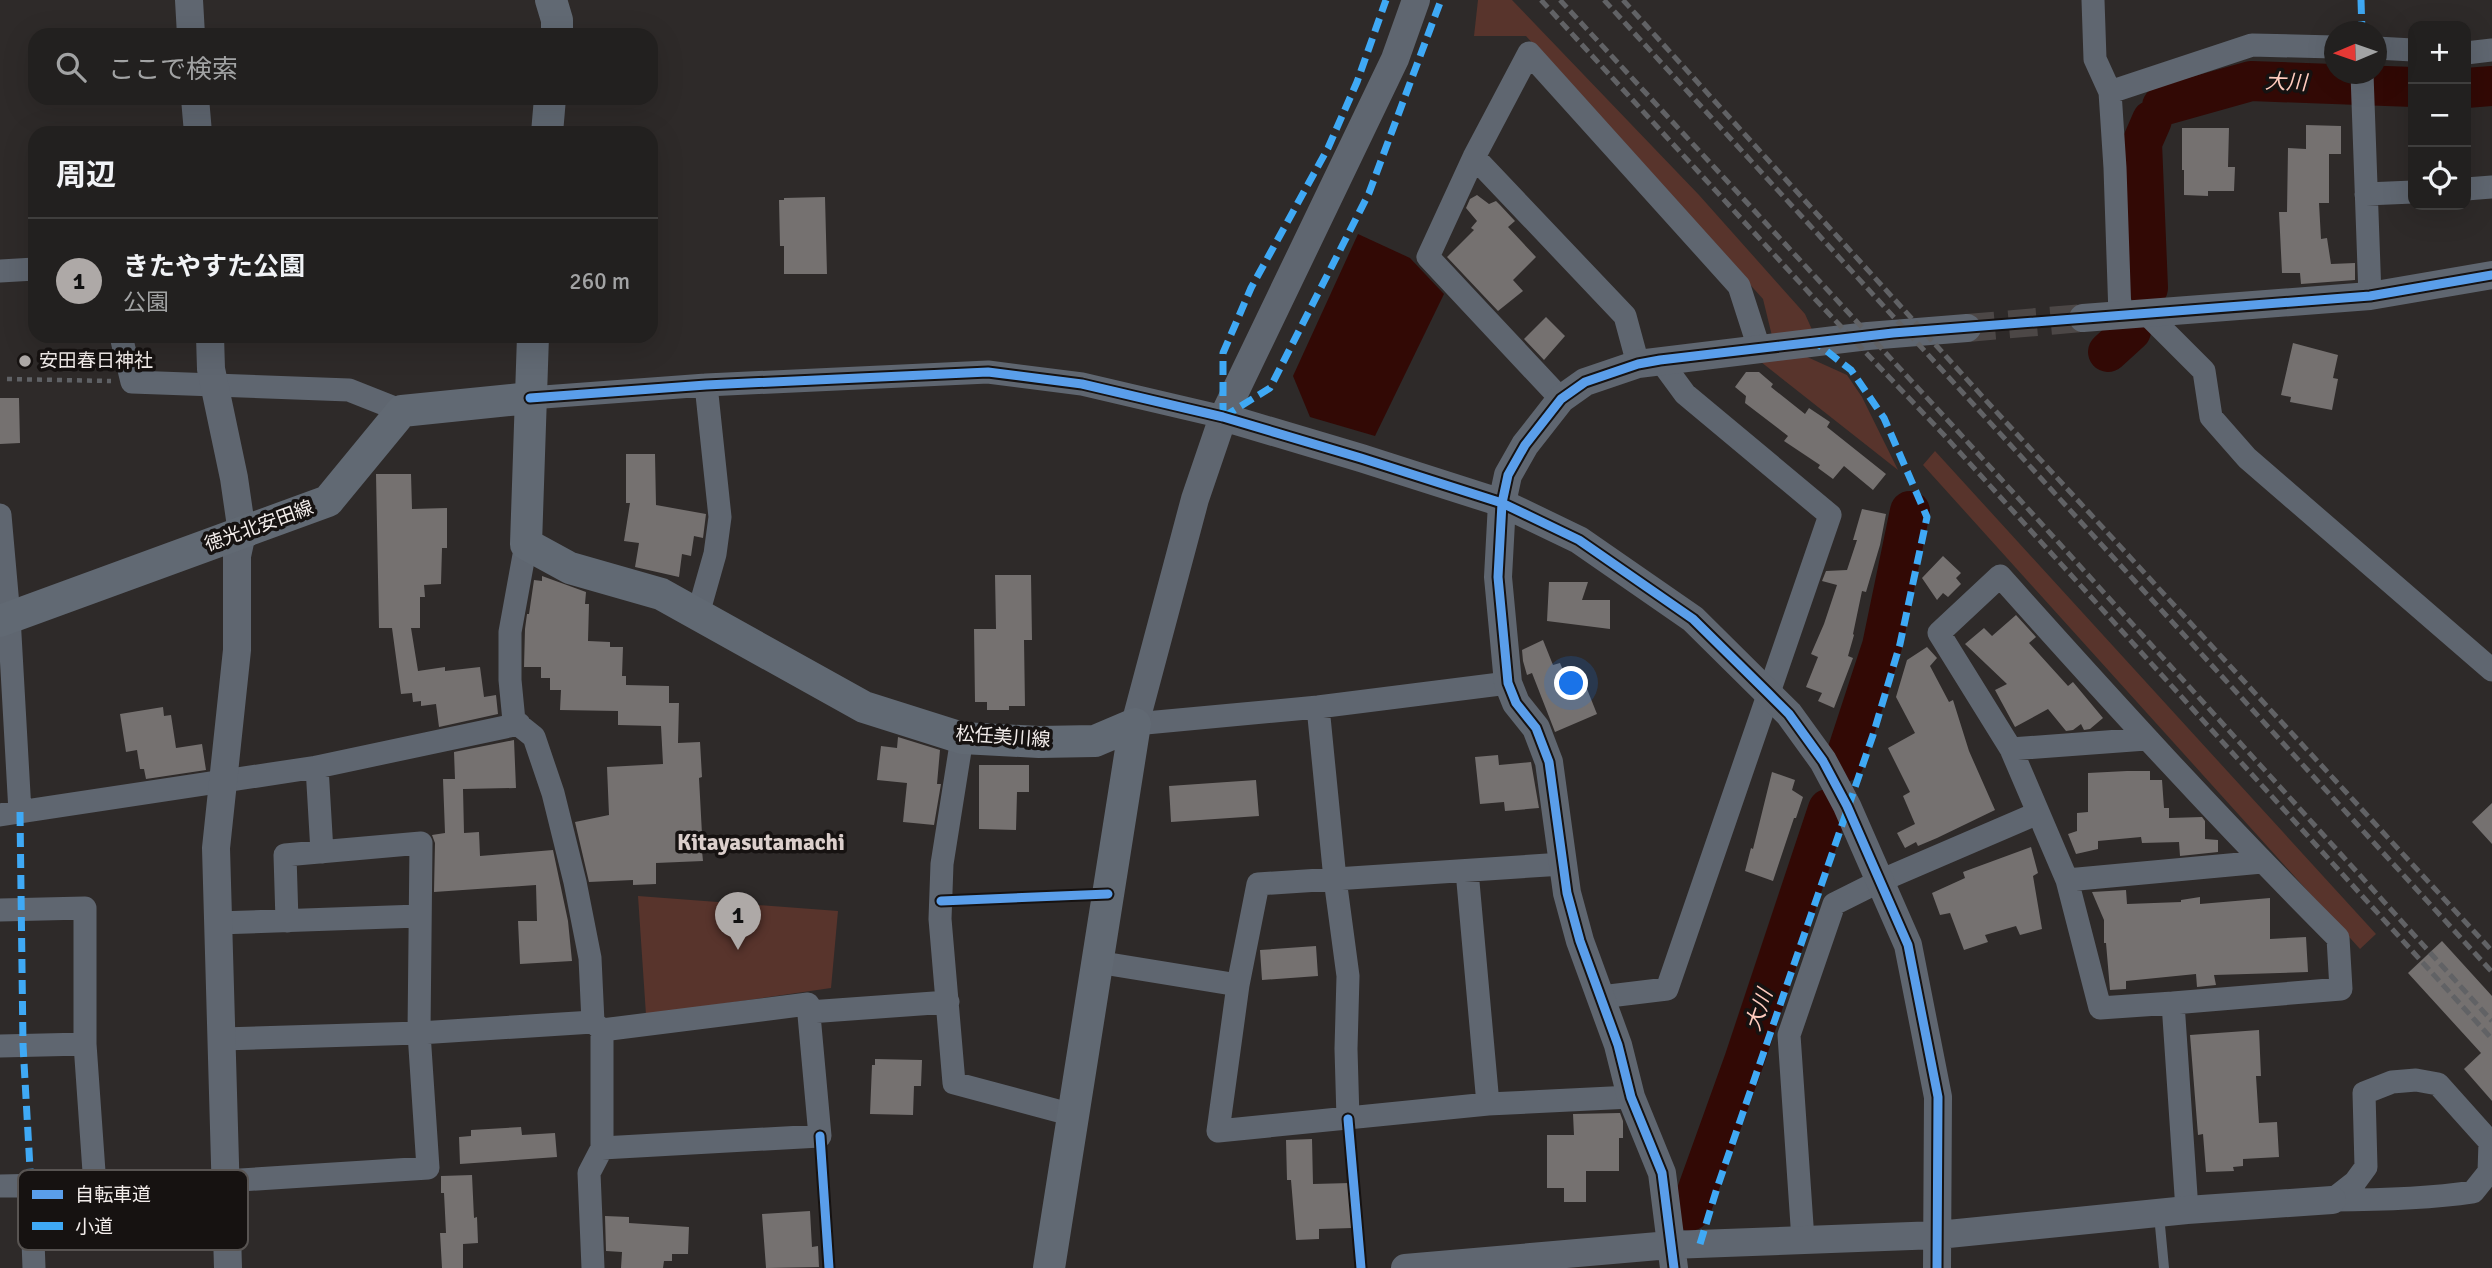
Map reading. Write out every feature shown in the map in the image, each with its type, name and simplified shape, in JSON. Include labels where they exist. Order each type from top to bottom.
[{"type":"main road","points":[[551,0],[557,28]]},
{"type":"main road","points":[[548,126],[549,105]]},
{"type":"main road","points":[[526,544],[533,343]]},
{"type":"main road","points":[[402,411],[530,398]]},
{"type":"main road","name":"徳光北安田線","points":[[5,619],[328,501],[402,411]]},
{"type":"main road","name":"松任美川線","points":[[526,544],[570,568],[661,594],[864,707],[962,738],[1039,742],[1095,741],[1135,724]]},
{"type":"main road","points":[[1049,1268],[1135,724]]},
{"type":"street","points":[[189,0],[191,28]]},
{"type":"street","points":[[1416,0],[1395,59],[1223,417],[1195,499],[1135,724],[1318,707],[1508,684]]},
{"type":"street","points":[[2093,0],[2095,59],[2110,92],[2115,167],[2133,314],[2204,371],[2211,417],[2247,458],[2492,670]]},
{"type":"street","points":[[2110,92],[2252,45],[2324,47]]},
{"type":"street","points":[[2387,49],[2408,50]]},
{"type":"street","points":[[2471,52],[2492,50]]},
{"type":"street","points":[[1561,399],[1428,257],[1474,156],[1529,53],[1739,286],[1759,348]]},
{"type":"street","points":[[2362,84],[2370,296]]},
{"type":"street","points":[[196,105],[197,126]]},
{"type":"street","points":[[1474,156],[1625,316],[1649,362],[1830,515],[1667,989],[1601,997]]},
{"type":"street","points":[[2471,189],[2492,187]]},
{"type":"street","points":[[2366,194],[2408,192]]},
{"type":"street","points":[[0,271],[28,270]]},
{"type":"street","points":[[2083,318],[2370,296],[2492,275]]},
{"type":"street","points":[[1672,1256],[1662,1173],[1631,1097],[1618,1045],[1580,941],[1567,893],[1549,762],[1536,728],[1516,703],[1508,684],[1498,577],[1502,503],[1508,475],[1525,445],[1561,399],[1585,382],[1649,362],[1893,333],[1967,328]]},
{"type":"street","points":[[123,343],[132,382],[349,390],[402,411]]},
{"type":"street","points":[[209,343],[211,369],[234,478],[242,533],[237,556],[237,650],[216,848],[225,1170]]},
{"type":"street","points":[[530,398],[706,385],[988,372],[1082,384],[1223,417],[1361,458],[1502,503],[1579,540],[1693,620],[1768,693],[1789,715],[1823,761],[1847,806],[1908,945],[1938,1097],[1937,1268]]},
{"type":"street","points":[[698,614],[715,554],[720,517],[706,385]]},
{"type":"street","points":[[0,515],[10,813],[317,767],[519,724]]},
{"type":"street","points":[[526,544],[510,632],[510,680],[514,720],[534,737],[553,793],[590,958],[598,1026],[602,1148],[589,1173],[593,1268]]},
{"type":"street","points":[[2000,576],[2146,739],[2338,938],[2341,989],[2100,1008],[2067,880],[2011,749],[1939,633],[2000,576]]},
{"type":"street","points":[[1318,707],[1335,879],[1348,976],[1348,1119]]},
{"type":"street","points":[[962,738],[942,864],[940,919],[954,1083],[1073,1115]]},
{"type":"street","points":[[2011,749],[2146,739]]},
{"type":"street","points":[[317,767],[321,852]]},
{"type":"street","points":[[1803,1240],[1789,1035],[1834,904],[1880,881],[2038,813]]},
{"type":"street","points":[[248,1180],[428,1168],[419,1033],[421,843],[285,855],[287,921]]},
{"type":"street","points":[[2067,880],[2262,862]]},
{"type":"street","points":[[1563,864],[1258,884],[1238,985],[1218,1131],[1488,1104],[1631,1097]]},
{"type":"street","points":[[1467,872],[1488,1104]]},
{"type":"street","points":[[0,910],[85,908],[85,1044],[94,1170]]},
{"type":"street","points":[[217,923],[419,916]]},
{"type":"street","points":[[1097,962],[1238,985]]},
{"type":"street","points":[[809,1012],[948,1002]]},
{"type":"street","points":[[2173,1003],[2187,1210]]},
{"type":"street","points":[[222,1039],[598,1026],[808,1004],[820,1136],[602,1148]]},
{"type":"street","points":[[0,1046],[85,1044]]},
{"type":"street","points":[[1405,1268],[1672,1256],[1803,1240],[1938,1235],[2187,1210],[2332,1200],[2425,1198],[2473,1192],[2489,1172],[2490,1142],[2438,1084],[2416,1080],[2392,1082],[2364,1093],[2366,1167],[2355,1182],[2332,1200]]},
{"type":"street","points":[[0,1186],[18,1186]]},
{"type":"street","points":[[33,1250],[34,1268]]},
{"type":"street","points":[[227,1250],[228,1268]]},
{"type":"lane","points":[[2159,1213],[2164,1268]]},
{"type":"path","points":[[7,379],[132,382]]},
{"type":"shaded area","points":[[1478,0],[1512,0],[1699,195],[1805,314],[1814,334],[1772,336],[1763,299],[1526,36],[1474,36]]},
{"type":"shaded area","points":[[1358,234],[1410,258],[1444,294],[1375,436],[1310,417],[1293,376]]},
{"type":"shaded area","points":[[1805,356],[1847,375],[1862,397],[1898,470],[1761,362]]},
{"type":"shaded area","points":[[1935,451],[2376,934],[2360,949],[1923,465]]},
{"type":"shaded area","points":[[638,896],[838,911],[831,988],[646,1015]]},
{"type":"building","points":[[2306,125],[2341,126],[2341,154],[2329,154],[2329,203],[2319,203],[2321,239],[2327,238],[2331,264],[2355,263],[2355,280],[2301,284],[2300,273],[2282,273],[2279,212],[2287,212],[2288,148],[2306,149]]},
{"type":"building","points":[[2182,128],[2229,128],[2228,167],[2235,167],[2234,191],[2208,191],[2208,196],[2184,195]]},
{"type":"building","points":[[1477,195],[1489,204],[1496,201],[1500,205],[1515,221],[1508,227],[1536,257],[1513,280],[1523,291],[1498,311],[1447,257],[1474,230],[1471,228],[1477,221],[1466,208],[1470,199]]},
{"type":"building","points":[[825,197],[827,274],[784,274],[784,246],[780,246],[779,200]]},
{"type":"building","points":[[1546,317],[1565,336],[1544,360],[1524,339]]},
{"type":"building","points":[[2293,343],[2338,355],[2333,378],[2338,379],[2332,410],[2290,402],[2291,397],[2281,395]]},
{"type":"building","points":[[1746,372],[1759,372],[1773,384],[1771,387],[1805,414],[1809,408],[1830,422],[1827,427],[1886,474],[1873,490],[1844,466],[1833,479],[1818,468],[1820,465],[1784,441],[1788,436],[1745,403],[1746,396],[1735,387]]},
{"type":"building","points":[[0,398],[19,398],[20,443],[0,444]]},
{"type":"building","points":[[626,454],[655,454],[656,505],[706,514],[703,538],[694,536],[691,556],[682,554],[679,577],[635,567],[639,543],[624,541],[630,503],[626,503]]},
{"type":"building","points":[[376,474],[411,474],[412,509],[447,508],[447,548],[442,548],[441,584],[424,585],[425,597],[420,597],[420,628],[411,628],[418,671],[445,667],[445,671],[480,667],[484,697],[496,695],[498,714],[439,727],[436,704],[421,706],[421,701],[413,702],[412,693],[401,694],[392,628],[379,628]]},
{"type":"building","points":[[1862,509],[1886,514],[1866,592],[1862,591],[1848,656],[1853,658],[1834,708],[1818,701],[1822,693],[1806,687],[1818,657],[1811,654],[1837,585],[1822,581],[1826,571],[1847,570],[1857,540],[1853,540]]},
{"type":"building","points":[[1943,556],[1961,573],[1956,578],[1961,584],[1948,597],[1943,593],[1937,600],[1922,578]]},
{"type":"building","points":[[995,575],[1031,575],[1032,640],[1024,640],[1025,706],[1009,706],[1009,710],[987,710],[987,702],[975,702],[974,629],[996,629]]},
{"type":"building","points":[[542,576],[586,592],[585,604],[589,604],[588,641],[610,642],[610,647],[623,647],[622,676],[626,676],[626,685],[669,686],[669,703],[679,703],[678,743],[700,742],[702,834],[711,842],[702,851],[703,861],[656,863],[656,884],[633,885],[633,880],[589,882],[575,822],[609,815],[607,767],[663,764],[661,726],[618,725],[618,711],[560,710],[561,690],[550,690],[550,678],[541,678],[541,667],[524,667],[527,614],[534,580],[542,581]]},
{"type":"building","points":[[1549,582],[1588,582],[1582,600],[1610,600],[1610,629],[1547,621]]},
{"type":"building","points":[[2016,615],[2036,637],[2029,643],[2068,686],[2073,682],[2103,718],[2090,729],[2084,730],[2081,724],[2066,731],[2048,709],[2015,727],[1995,690],[2007,684],[1965,644],[1984,628],[1992,636]]},
{"type":"building","points":[[1543,640],[1553,665],[1560,663],[1571,689],[1585,684],[1597,714],[1555,732],[1532,673],[1527,675],[1523,661],[1522,650]]},
{"type":"building","points":[[1927,647],[1937,658],[1930,666],[1949,702],[1953,700],[1969,751],[1995,810],[1937,838],[1918,846],[1916,842],[1905,848],[1897,833],[1915,824],[1903,796],[1910,792],[1888,748],[1915,733],[1896,697],[1907,660]]},
{"type":"building","points":[[163,707],[164,716],[171,715],[176,748],[202,744],[206,770],[146,779],[144,769],[140,769],[137,750],[126,752],[120,714]]},
{"type":"building","points":[[898,737],[940,750],[937,784],[941,784],[934,825],[903,822],[907,783],[877,780],[881,746],[897,748]]},
{"type":"building","points":[[514,740],[516,788],[463,789],[464,833],[479,832],[480,856],[553,850],[568,921],[572,961],[520,964],[518,921],[537,921],[536,885],[434,892],[435,843],[432,835],[445,833],[443,779],[455,779],[454,752]]},
{"type":"building","points":[[1498,755],[1499,765],[1531,762],[1539,808],[1505,811],[1504,802],[1480,804],[1475,757]]},
{"type":"building","points":[[979,765],[1029,765],[1029,792],[1017,792],[1016,830],[979,829]]},
{"type":"building","points":[[2150,771],[2150,780],[2162,780],[2164,808],[2169,808],[2169,818],[2202,817],[2205,821],[2205,839],[2218,840],[2218,852],[2180,856],[2179,842],[2142,843],[2141,837],[2098,841],[2098,849],[2076,854],[2068,834],[2077,831],[2077,813],[2088,812],[2088,773]]},
{"type":"building","points":[[1772,772],[1795,780],[1792,790],[1803,797],[1773,881],[1745,871]]},
{"type":"building","points":[[1256,780],[1259,816],[1171,822],[1169,786]]},
{"type":"building","points":[[2492,803],[2492,844],[2472,822]]},
{"type":"building","points":[[2031,847],[2038,873],[2033,876],[2042,929],[2020,935],[2016,926],[1985,935],[1988,942],[1964,950],[1950,913],[1940,915],[1932,893],[1965,878],[1963,872]]},
{"type":"building","points":[[2126,890],[2127,904],[2181,902],[2200,897],[2200,904],[2270,898],[2270,939],[2306,937],[2308,972],[2214,975],[2216,985],[2197,987],[2196,974],[2126,981],[2126,989],[2110,990],[2104,920],[2092,892]]},
{"type":"building","points":[[2442,941],[2492,996],[2492,1101],[2464,1069],[2481,1053],[2408,973]]},
{"type":"building","points":[[1316,946],[1318,976],[1262,980],[1260,950]]},
{"type":"building","points":[[2259,1030],[2261,1076],[2256,1076],[2259,1123],[2277,1122],[2279,1157],[2243,1159],[2243,1166],[2233,1167],[2234,1171],[2206,1172],[2203,1134],[2198,1135],[2190,1035]]},
{"type":"building","points":[[875,1059],[922,1060],[921,1086],[914,1086],[913,1115],[870,1114],[872,1065],[875,1065]]},
{"type":"building","points":[[1620,1113],[1623,1138],[1619,1138],[1619,1171],[1586,1171],[1586,1202],[1564,1202],[1564,1188],[1547,1188],[1547,1135],[1574,1135],[1573,1114]]},
{"type":"building","points":[[521,1127],[522,1135],[555,1133],[557,1157],[460,1164],[459,1137],[471,1136],[471,1130]]},
{"type":"building","points":[[1312,1139],[1313,1184],[1350,1183],[1352,1228],[1319,1229],[1319,1239],[1296,1240],[1291,1180],[1287,1180],[1286,1140]]},
{"type":"building","points":[[472,1175],[478,1243],[463,1244],[463,1268],[442,1268],[440,1233],[446,1233],[441,1176]]},
{"type":"building","points":[[810,1211],[812,1247],[818,1246],[819,1267],[766,1268],[762,1214]]},
{"type":"building","points":[[605,1216],[629,1217],[629,1223],[689,1227],[688,1254],[672,1254],[672,1261],[664,1261],[663,1268],[621,1268],[622,1252],[606,1251]]},
{"type":"waterway","name":"大川","points":[[2162,106],[2251,81],[2408,87]]},
{"type":"waterway","name":"大川","points":[[2471,88],[2492,86]]},
{"type":"waterway","name":"大川","points":[[2148,288],[2142,143],[2152,120]]},
{"type":"waterway","name":"大川","points":[[2108,352],[2131,331]]},
{"type":"waterway","name":"大川","points":[[1844,762],[1882,646],[1910,511]]},
{"type":"waterway","name":"大川","points":[[1690,1211],[1744,1061],[1828,809]]},
{"type":"tunnel","points":[[1967,328],[2083,318]]},
{"type":"railway","points":[[1541,0],[1813,297],[1944,435],[2492,1039]]},
{"type":"railway","points":[[1560,0],[1953,426],[2492,1021]]},
{"type":"railway","points":[[1604,0],[2492,972]]},
{"type":"railway","points":[[1623,0],[1992,407],[2492,951]]},
{"type":"marked path","points":[[1223,417],[1223,353],[1251,288],[1328,148],[1357,82],[1386,0]]},
{"type":"marked path","points":[[1223,417],[1270,388],[1369,193],[1441,0]]},
{"type":"marked path","points":[[2361,0],[2362,21]]},
{"type":"marked path","points":[[1700,1244],[1873,735],[1900,644],[1927,517],[1884,418],[1851,370],[1815,342]]},
{"type":"marked path","points":[[20,812],[23,1045],[30,1170]]},
{"type":"cycle path","points":[[1674,1268],[1662,1173],[1631,1097],[1618,1045],[1580,941],[1567,893],[1549,762],[1536,728],[1516,703],[1508,683],[1498,577],[1502,503],[1508,475],[1525,445],[1561,399],[1585,382],[1638,364],[1660,360],[1893,333],[2370,296],[2492,275]]},
{"type":"cycle path","points":[[530,398],[706,385],[988,372],[1082,384],[1223,417],[1361,458],[1502,503],[1579,540],[1693,619],[1768,693],[1789,714],[1823,761],[1847,806],[1908,945],[1938,1097],[1937,1268]]},
{"type":"cycle path","points":[[941,901],[1108,894]]},
{"type":"cycle path","points":[[1348,1119],[1361,1268]]},
{"type":"cycle path","points":[[820,1136],[829,1268]]},
{"type":"place","name":"安田春日神社","points":[[25,361]]},
{"type":"place","name":"きたやすた公園","points":[[738,950]]},
{"type":"district","name":"Kitayasutamachi","points":[[761,842]]}]
